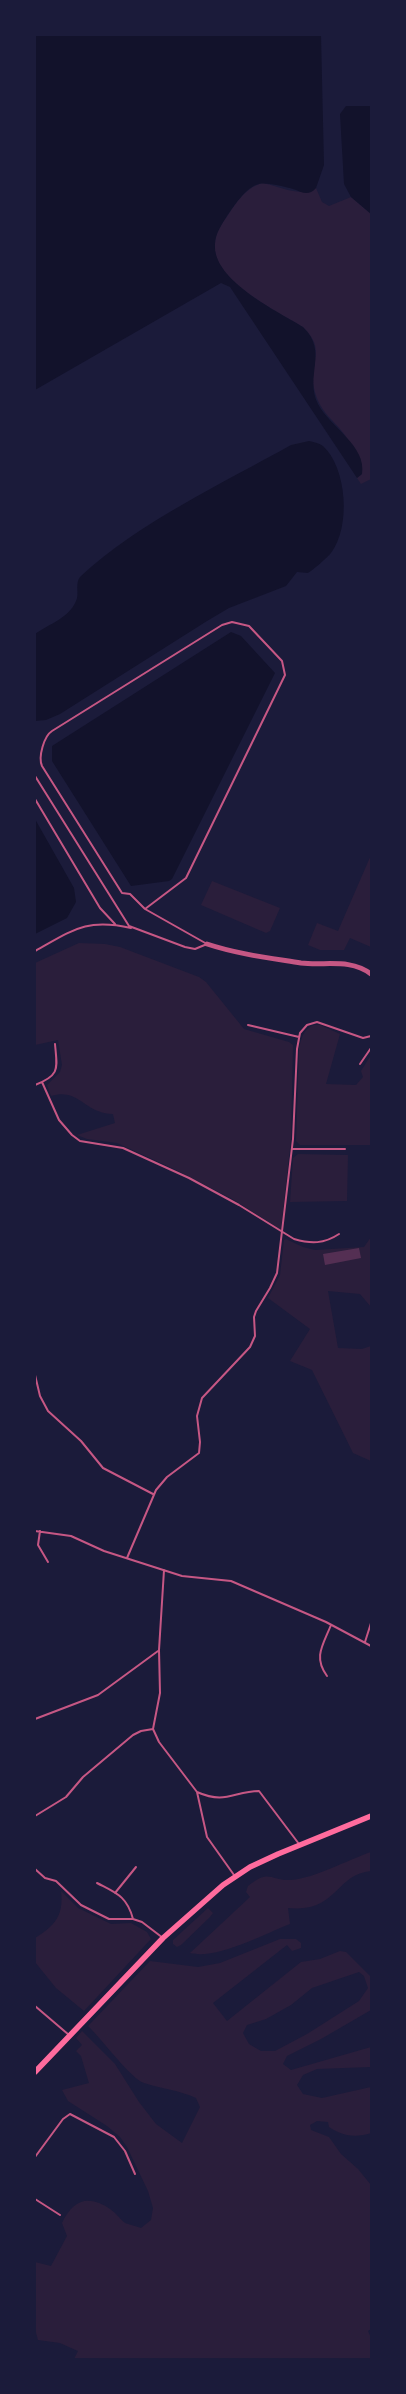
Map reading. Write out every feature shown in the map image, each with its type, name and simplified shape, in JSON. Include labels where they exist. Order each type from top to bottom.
[{"type":"main road","points":[[36,2068],[163,1938],[208,1896],[235,1876],[264,1860],[371,1816]]},
{"type":"street","points":[[207,944],[301,963],[348,964],[357,966],[371,974]]},
{"type":"lane","points":[[145,909],[186,878],[285,676],[282,662],[246,625],[232,622],[222,625],[52,731],[47,736],[40,758],[42,766],[122,892],[132,895],[145,909],[207,944]]},
{"type":"lane","points":[[35,776],[119,907],[126,922],[133,928]]},
{"type":"lane","points":[[35,799],[100,908],[115,924]]},
{"type":"lane","points":[[35,951],[86,925],[115,924],[133,928],[195,949],[207,944]]},
{"type":"lane","points":[[127,1558],[153,1494],[167,1477],[199,1454],[198,1406],[208,1389],[253,1342],[255,1336],[254,1317],[274,1280],[283,1234],[292,1150],[299,1037],[307,1025],[317,1022],[356,1036],[371,1036]]},
{"type":"lane","points":[[248,1025],[299,1037]]},
{"type":"lane","points":[[35,1085],[53,1075],[58,1066],[55,1044]]},
{"type":"lane","points":[[360,1064],[371,1048]]},
{"type":"lane","points":[[42,1082],[59,1120],[72,1135],[80,1140],[123,1148],[189,1178],[239,1205],[283,1234],[294,1239],[312,1243],[327,1241],[340,1234]]},
{"type":"lane","points":[[292,1150],[345,1149]]},
{"type":"lane","points":[[35,1375],[40,1396],[48,1411],[81,1441],[103,1468],[153,1494]]},
{"type":"lane","points":[[35,1531],[71,1536],[127,1558],[182,1576],[231,1581],[331,1624],[371,1646]]},
{"type":"lane","points":[[40,1531],[38,1545],[48,1562]]},
{"type":"lane","points":[[164,1570],[159,1650],[160,1693],[153,1729],[158,1742],[197,1792],[207,1837],[235,1876]]},
{"type":"lane","points":[[365,1643],[371,1623]]},
{"type":"lane","points":[[327,1676],[321,1667],[319,1658],[331,1624]]},
{"type":"lane","points":[[35,1719],[98,1695],[159,1650]]},
{"type":"lane","points":[[35,1816],[66,1797],[84,1777],[133,1735],[141,1731],[153,1729]]},
{"type":"lane","points":[[197,1792],[211,1797],[229,1798],[259,1791],[299,1845]]},
{"type":"lane","points":[[115,1893],[136,1867]]},
{"type":"lane","points":[[35,1869],[45,1878],[56,1880],[81,1906],[109,1919],[134,1919],[142,1922],[163,1938]]},
{"type":"lane","points":[[97,1883],[122,1896],[134,1919]]},
{"type":"lane","points":[[35,2006],[69,2035]]},
{"type":"lane","points":[[35,2157],[63,2119],[70,2114],[114,2138],[125,2152],[135,2174]]},
{"type":"lane","points":[[35,2200],[60,2215]]},
{"type":"shaded area","points":[[35,35],[321,35],[324,165],[316,188],[305,193],[270,184],[254,186],[241,197],[227,216],[217,233],[215,244],[217,257],[224,270],[235,282],[263,303],[303,327],[311,336],[315,355],[314,394],[324,412],[359,454],[362,474],[357,478],[230,287],[221,283],[35,390]]},
{"type":"shaded area","points":[[346,106],[371,106],[371,214],[351,197],[344,184],[340,114]]},
{"type":"shaded area","points":[[264,183],[299,192],[311,191],[316,188],[322,202],[329,206],[351,197],[371,214],[371,479],[361,484],[357,478],[362,474],[354,451],[342,432],[323,410],[316,397],[313,379],[316,350],[310,335],[303,327],[247,292],[223,269],[216,256],[215,243],[223,223],[244,194],[253,187]]},
{"type":"shaded area","points":[[309,441],[323,446],[331,456],[337,468],[344,498],[342,528],[331,553],[308,573],[297,572],[286,586],[229,608],[60,714],[46,720],[35,721],[35,634],[64,616],[73,607],[77,598],[78,582],[81,576],[128,539],[182,505],[291,445]]},
{"type":"shaded area","points":[[231,632],[241,636],[275,673],[172,879],[131,886],[52,761],[52,746]]},
{"type":"shaded area","points":[[35,819],[74,888],[76,902],[67,918],[35,934]]},
{"type":"shaded area","points":[[371,855],[371,947],[350,938],[344,950],[320,950],[308,945],[317,923],[338,931]]},
{"type":"shaded area","points":[[212,881],[280,908],[270,931],[266,933],[201,905]]},
{"type":"shaded area","points":[[79,943],[105,944],[120,947],[199,977],[206,982],[244,1029],[289,1042],[293,1045],[291,1139],[281,1230],[234,1200],[174,1169],[117,1143],[87,1139],[77,1135],[115,1123],[113,1114],[100,1112],[65,1094],[51,1096],[47,1085],[60,1072],[62,1065],[58,1040],[35,1045],[35,963]]},
{"type":"shaded area","points":[[314,1025],[320,1025],[340,1034],[326,1084],[356,1085],[363,1077],[361,1071],[371,1055],[371,1145],[300,1145],[296,1141],[299,1048],[305,1031]]},
{"type":"shaded area","points":[[298,1154],[348,1155],[347,1201],[290,1202],[293,1158]]},
{"type":"shaded area","points":[[371,1237],[371,1307],[360,1294],[328,1291],[338,1348],[362,1349],[371,1346],[371,1461],[353,1453],[312,1370],[290,1361],[310,1329],[268,1298],[280,1275],[284,1240],[286,1239],[315,1250],[364,1247]]},
{"type":"shaded area","points":[[371,1852],[371,1871],[350,1879],[317,1905],[304,1908],[288,1908],[290,1924],[226,1950],[201,1954],[190,1953],[250,1897],[246,1892],[248,1886],[255,1881],[266,1876],[284,1880],[301,1879]]},
{"type":"shaded area","points":[[61,1891],[78,1908],[111,1924],[131,1923],[147,1932],[151,1939],[84,2011],[56,1988],[35,1962],[35,1938],[48,1929],[57,1919],[61,1907]]},
{"type":"shaded area","points":[[208,1908],[213,1913],[210,1917],[181,1945],[177,1947],[173,1944],[173,1940]]},
{"type":"shaded area","points":[[280,1939],[296,1939],[301,1943],[301,1948],[292,1951],[287,1945],[213,2003],[227,2021],[301,1962],[320,1959],[340,1951],[346,1952],[371,1977],[371,2010],[287,2056],[283,2064],[291,2070],[371,2047],[371,2067],[317,2069],[303,2075],[297,2085],[303,2094],[322,2098],[371,2087],[371,2133],[360,2135],[344,2134],[329,2127],[328,2122],[317,2121],[310,2125],[311,2130],[329,2137],[341,2154],[358,2169],[371,2185],[371,2329],[368,2331],[371,2338],[371,2359],[74,2359],[78,2351],[60,2343],[38,2340],[35,2329],[35,2262],[51,2266],[67,2236],[62,2223],[71,2209],[82,2202],[95,2202],[110,2209],[125,2223],[141,2228],[151,2220],[153,2208],[148,2191],[127,2147],[120,2137],[107,2126],[68,2101],[62,2090],[89,2083],[81,2056],[76,2051],[82,2045],[76,2038],[82,2031],[115,2064],[139,2102],[156,2124],[182,2143],[200,2107],[196,2098],[138,2080],[88,2026],[150,1961],[198,1967],[220,1963]],"holes":[[[359,1972],[364,1976],[368,1988],[359,2001],[307,2034],[275,2051],[261,2051],[249,2044],[243,2033],[247,2025],[266,2019],[291,2005],[312,1988]]]},
{"type":"building","points":[[359,1248],[361,1258],[325,1265],[323,1254]]}]
